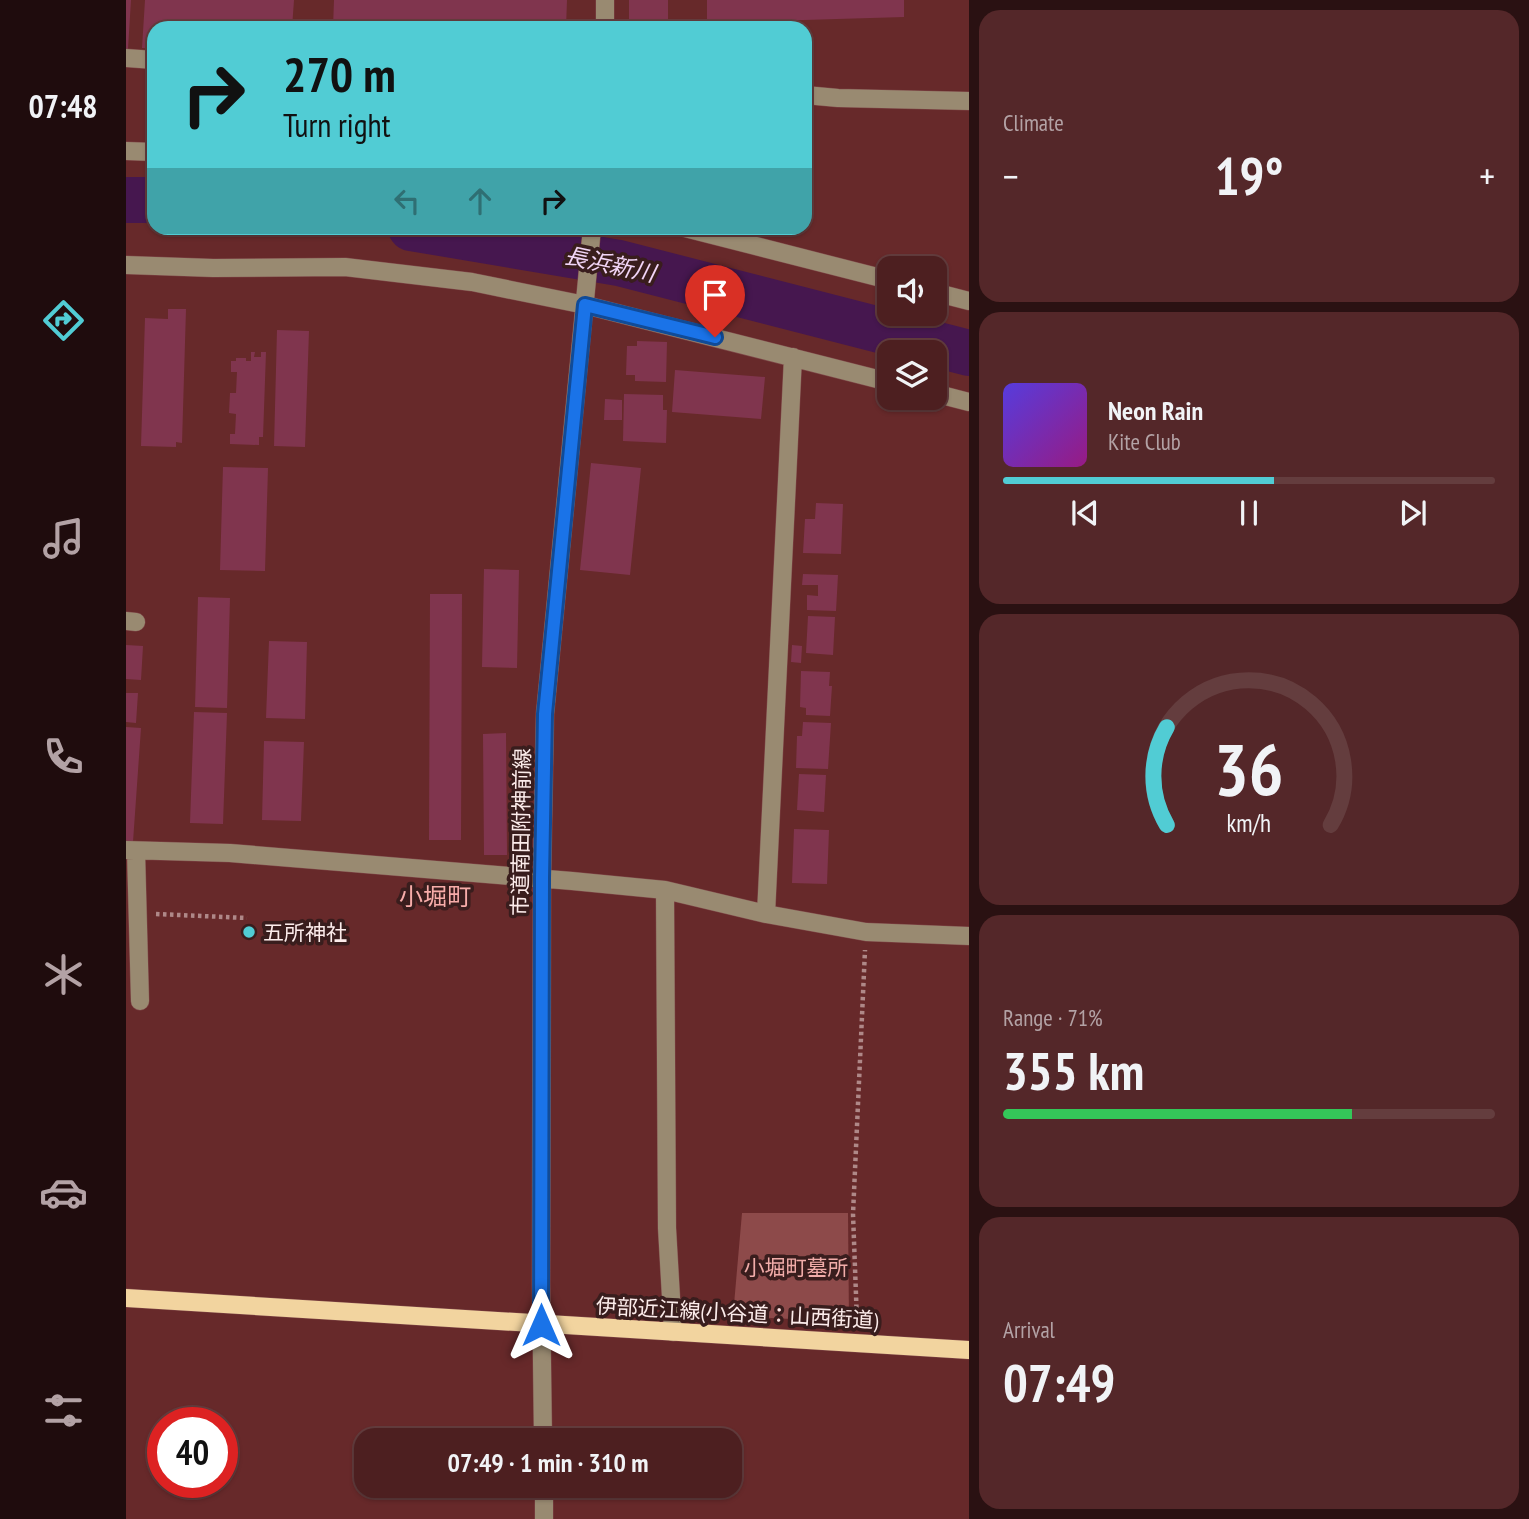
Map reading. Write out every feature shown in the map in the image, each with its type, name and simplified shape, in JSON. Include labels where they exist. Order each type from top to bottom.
[{"type":"main road","name":"伊部近江線(小谷道：山西街道)","points":[[126,1298],[969,1350]]},
{"type":"street","points":[[605,0],[605,21]]},
{"type":"street","points":[[126,58],[147,60]]},
{"type":"street","points":[[812,96],[969,101]]},
{"type":"street","points":[[126,151],[147,152]]},
{"type":"street","name":"市道南田附神前線","points":[[543,1428],[542,878],[545,714],[591,235]]},
{"type":"street","points":[[712,235],[877,277]]},
{"type":"street","points":[[126,265],[213,268],[345,267],[472,282],[585,305],[877,379]]},
{"type":"street","points":[[947,295],[969,301]]},
{"type":"street","points":[[766,915],[793,357]]},
{"type":"street","points":[[947,396],[969,402]]},
{"type":"street","points":[[140,1001],[138,913],[131,850],[230,853],[665,890],[766,915],[866,932],[969,936]]},
{"type":"street","points":[[665,890],[667,1228],[673,1332]]},
{"type":"street","points":[[544,1498],[544,1519]]},
{"type":"path","points":[[138,913],[247,918]]},
{"type":"path","points":[[858,1343],[853,1214],[866,932]]},
{"type":"green space","name":"小堀町墓所","points":[[742,1213],[848,1213],[849,1322],[733,1316]]},
{"type":"building","points":[[126,0],[131,0],[128,49],[126,49]]},
{"type":"building","points":[[145,0],[294,0],[292,21],[147,21],[147,48],[142,48]]},
{"type":"building","points":[[334,0],[567,0],[566,21],[333,21]]},
{"type":"building","points":[[629,0],[668,0],[668,21],[629,21]]},
{"type":"building","points":[[707,0],[904,0],[904,17],[707,21]]},
{"type":"building","points":[[168,309],[186,309],[182,443],[176,442],[176,447],[141,446],[145,318],[168,319]]},
{"type":"building","points":[[277,330],[309,331],[305,447],[274,446]]},
{"type":"building","points":[[637,341],[667,342],[666,382],[635,381],[635,375],[626,375],[627,346],[637,346]]},
{"type":"building","points":[[251,352],[255,352],[254,357],[261,357],[261,352],[266,352],[263,437],[259,437],[259,445],[230,444],[230,434],[235,434],[236,414],[229,413],[230,393],[236,393],[237,372],[231,372],[231,361],[246,358],[246,361],[251,361]]},
{"type":"building","points":[[675,370],[765,377],[761,419],[672,412]]},
{"type":"building","points":[[624,394],[663,395],[663,410],[667,410],[666,443],[623,441]]},
{"type":"building","points":[[605,399],[622,400],[622,420],[604,420]]},
{"type":"building","points":[[591,463],[641,468],[630,575],[580,570]]},
{"type":"building","points":[[223,467],[268,468],[265,571],[220,570]]},
{"type":"building","points":[[816,503],[843,504],[841,554],[803,553],[805,519],[815,519]]},
{"type":"building","points":[[484,569],[519,570],[517,668],[482,667]]},
{"type":"building","points":[[803,574],[838,575],[836,611],[807,610],[807,595],[818,596],[818,585],[802,585]]},
{"type":"building","points":[[430,594],[462,594],[461,840],[429,840]]},
{"type":"building","points":[[198,597],[230,598],[227,708],[195,707]]},
{"type":"building","points":[[808,616],[835,617],[833,655],[806,653]]},
{"type":"building","points":[[269,641],[307,642],[305,719],[266,718]]},
{"type":"building","points":[[126,645],[143,646],[141,680],[126,679]]},
{"type":"building","points":[[792,645],[802,646],[801,663],[791,662]]},
{"type":"building","points":[[801,671],[830,672],[830,716],[806,715],[806,708],[800,707]]},
{"type":"building","points":[[126,693],[138,693],[136,723],[126,722]]},
{"type":"building","points":[[194,712],[227,713],[223,824],[190,823]]},
{"type":"building","points":[[803,722],[831,723],[828,769],[796,768],[797,736],[802,736]]},
{"type":"building","points":[[126,727],[141,728],[133,842],[126,841]]},
{"type":"building","points":[[506,733],[507,855],[484,855],[483,734]]},
{"type":"building","points":[[264,741],[304,742],[301,821],[262,820]]},
{"type":"building","points":[[799,774],[826,775],[824,812],[797,810]]},
{"type":"building","points":[[794,829],[829,830],[827,884],[792,883]]},
{"type":"waterway","name":"長浜新川","points":[[126,200],[147,200]]},
{"type":"waterway","name":"長浜新川","points":[[453,235],[619,263],[969,353]]},
{"type":"place","name":"五所神社","points":[[249,932]]},
{"type":"district","name":"小堀町","points":[[435,896]]},
{"type":"route","points":[[541,1325],[545,714],[585,305],[715,337]]}]
